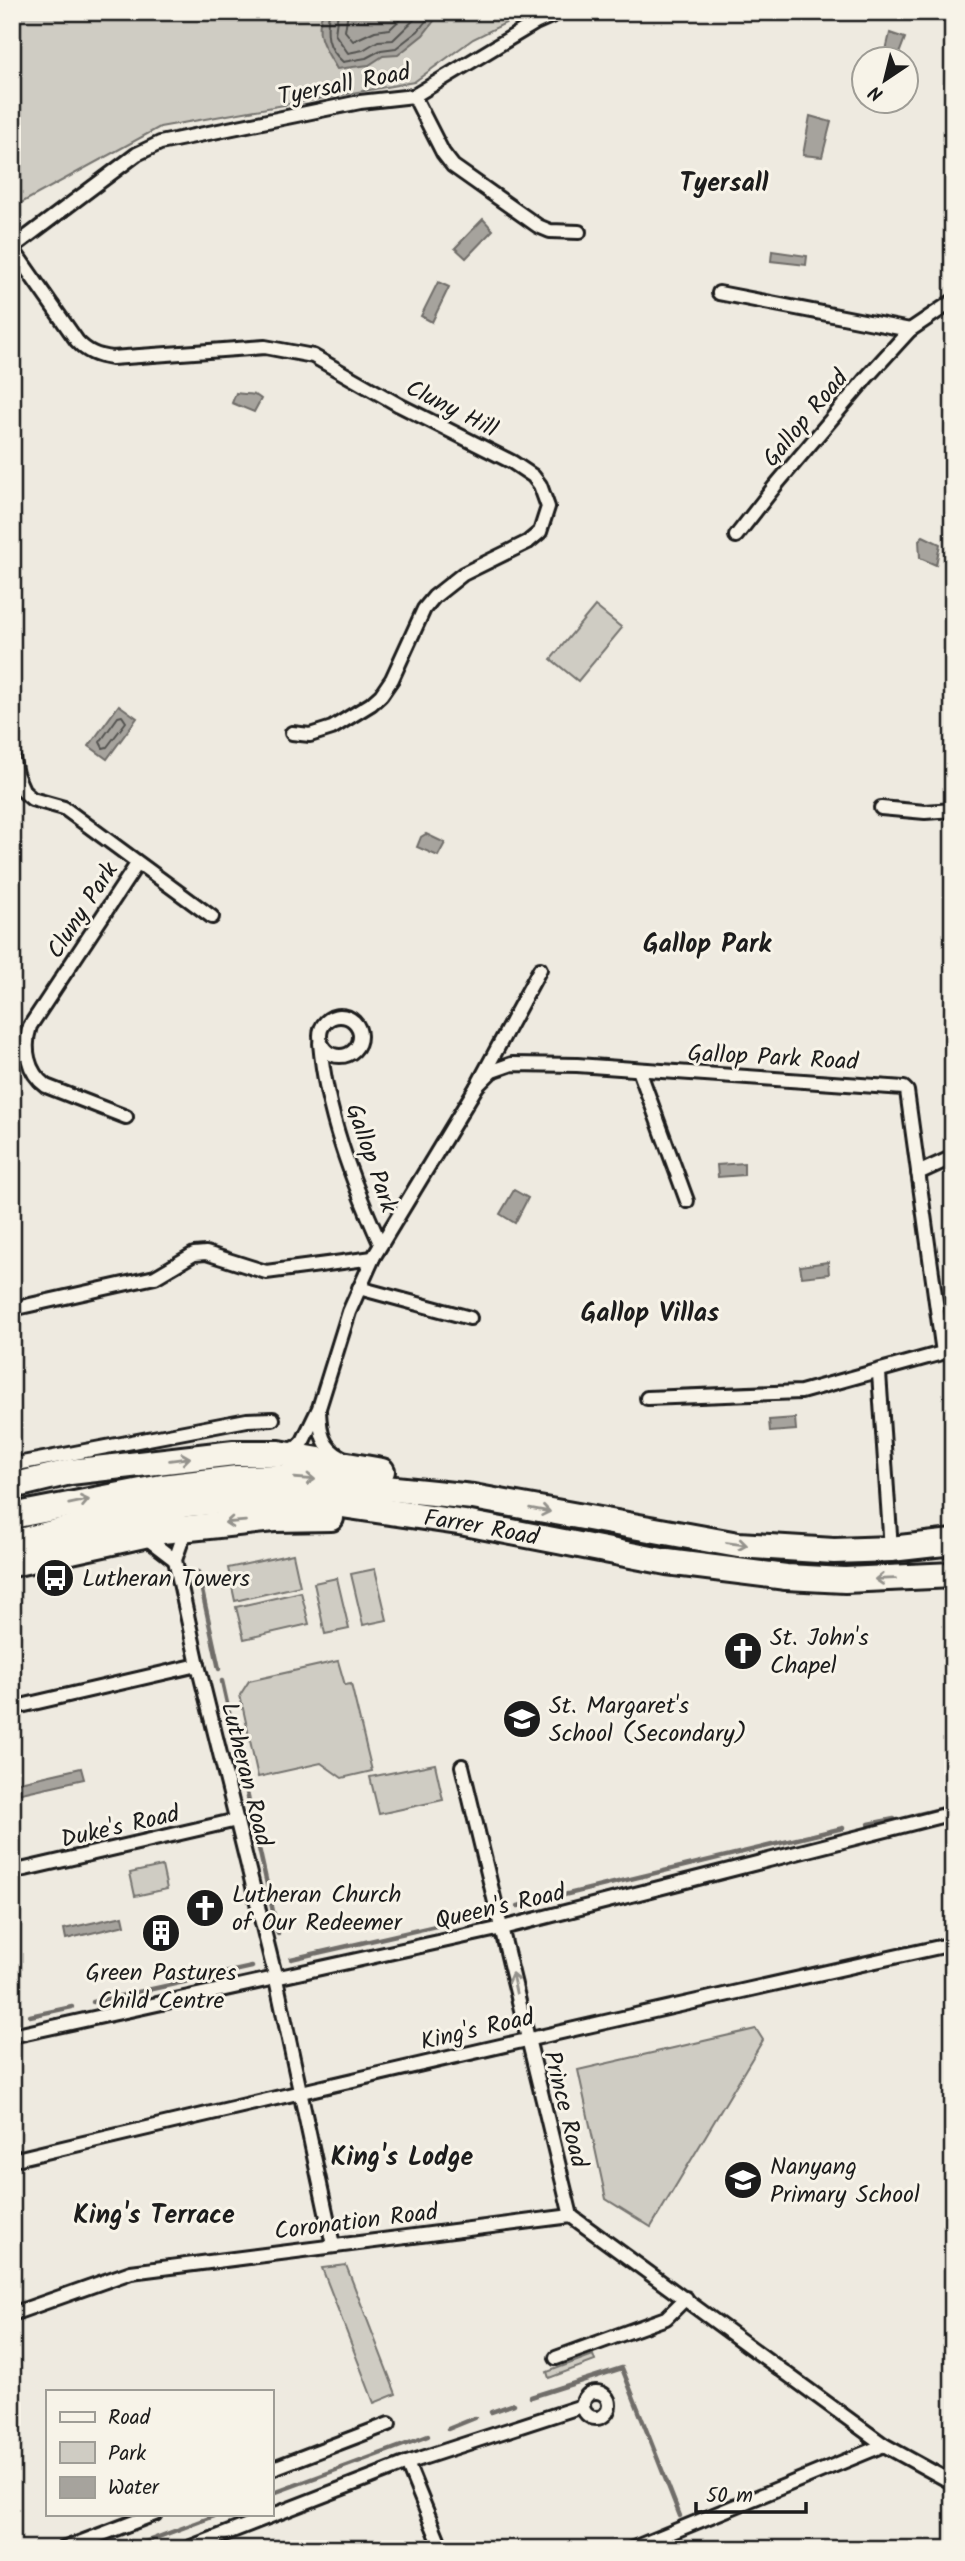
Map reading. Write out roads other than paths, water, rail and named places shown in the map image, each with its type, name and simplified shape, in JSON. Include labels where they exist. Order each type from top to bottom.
[{"type":"highway","points":[[12,1486],[70,1472],[234,1453],[279,1453],[391,1473],[473,1497]]},
{"type":"highway","name":"Farrer Road","points":[[12,1516],[162,1487],[237,1478],[278,1477],[473,1497],[738,1545],[817,1551],[891,1549],[953,1542]]},
{"type":"highway","name":"Farrer Road","points":[[12,1543],[101,1521],[191,1516],[262,1499],[342,1505],[465,1523],[667,1562],[786,1577],[845,1580],[953,1575]]},
{"type":"highway","points":[[12,1564],[141,1535],[191,1516]]},
{"type":"street","name":"Tyersall Road","points":[[12,248],[137,154],[160,143],[360,102],[414,96],[535,23],[560,12]]},
{"type":"street","points":[[414,96],[443,153],[466,177],[538,226],[550,231],[579,232]]},
{"type":"street","name":"Cluny Hill","points":[[12,248],[84,349],[96,355],[112,358],[265,347],[313,356],[399,405],[512,463],[533,476],[540,485],[548,507],[540,532],[528,542],[464,574],[434,597],[424,609],[392,679],[381,695],[332,728],[310,735],[292,733]]},
{"type":"street","points":[[719,293],[910,330]]},
{"type":"street","name":"Gallop Road","points":[[736,536],[808,446],[910,330],[953,301]]},
{"type":"street","name":"Cluny Park","points":[[12,754],[24,793],[32,799],[64,808],[212,917]]},
{"type":"street","points":[[881,808],[925,812],[953,810]]},
{"type":"street","name":"Cluny Park","points":[[126,1117],[40,1082],[29,1064],[26,1041],[30,1026],[137,864]]},
{"type":"street","name":"Gallop Park Road","points":[[279,1453],[297,1447],[303,1441],[319,1408],[359,1288],[380,1243],[477,1086],[540,969]]},
{"type":"street","name":"Gallop Park","points":[[327,1085],[329,1070],[357,1046],[360,1037],[354,1021],[346,1017],[338,1016],[324,1022],[319,1035],[320,1043],[327,1085],[356,1190],[380,1243]]},
{"type":"street","points":[[320,1043],[331,1054],[347,1056]]},
{"type":"street","name":"Gallop Park Road","points":[[477,1086],[492,1071],[512,1064],[577,1065],[904,1088],[918,1173]]},
{"type":"street","points":[[639,1070],[687,1200]]},
{"type":"street","points":[[648,1398],[801,1392],[879,1373],[948,1352],[918,1173],[953,1157]]},
{"type":"street","points":[[12,1309],[155,1277],[194,1254],[206,1253],[266,1272],[373,1258]]},
{"type":"street","points":[[359,1288],[470,1318]]},
{"type":"street","points":[[879,1373],[891,1549]]},
{"type":"street","name":"Gallop Park Road","points":[[319,1408],[324,1443],[329,1450],[361,1468]]},
{"type":"street","points":[[12,1465],[247,1420],[273,1419]]},
{"type":"street","points":[[141,1535],[175,1560],[191,1516]]},
{"type":"street","name":"Lutheran Road","points":[[175,1560],[198,1665],[276,1979],[333,2245]]},
{"type":"street","points":[[12,1708],[198,1665]]},
{"type":"street","name":"Prince Road","points":[[462,1766],[571,2216]]},
{"type":"street","name":"Queen's Road","points":[[12,2036],[502,1928],[953,1813]]},
{"type":"street","name":"Duke's Road","points":[[12,1872],[237,1820]]},
{"type":"street","name":"King's Road","points":[[12,2160],[527,2038],[660,2011],[953,1944]]},
{"type":"street","points":[[571,2216],[884,2445],[953,2483]]},
{"type":"street","name":"Coronation Road","points":[[12,2314],[131,2272],[571,2216]]},
{"type":"street","points":[[556,2358],[666,2318],[686,2298]]},
{"type":"street","points":[[273,2515],[407,2463],[582,2406]]},
{"type":"street","points":[[273,2468],[389,2424]]},
{"type":"street","points":[[631,2549],[884,2445]]},
{"type":"street","points":[[407,2463],[442,2549]]},
{"type":"street","points":[[64,2549],[150,2516]]},
{"type":"street","points":[[186,2549],[271,2516]]},
{"type":"water","points":[[323,12],[441,12],[423,35],[398,55],[383,56],[369,65],[337,69],[320,35]]},
{"type":"water","points":[[890,33],[905,38],[902,46],[887,46]]},
{"type":"water","points":[[810,116],[831,122],[822,157],[803,155]]},
{"type":"water","points":[[483,219],[493,230],[466,258],[455,248]]},
{"type":"water","points":[[772,251],[807,256],[806,265],[771,261]]},
{"type":"water","points":[[438,282],[449,287],[432,322],[421,316]]},
{"type":"water","points":[[236,393],[261,399],[254,412],[232,403]]},
{"type":"water","points":[[923,536],[940,544],[936,565],[920,558],[919,540]]},
{"type":"water","points":[[119,705],[137,718],[107,759],[89,746]]},
{"type":"water","points":[[426,834],[445,843],[438,856],[417,847],[421,837]]},
{"type":"water","points":[[744,1163],[744,1175],[718,1177],[717,1165]]},
{"type":"water","points":[[514,1190],[528,1198],[515,1223],[500,1214]]},
{"type":"water","points":[[828,1262],[829,1274],[802,1277],[800,1266]]},
{"type":"water","points":[[795,1418],[796,1430],[770,1432],[769,1420]]},
{"type":"water","points":[[81,1768],[84,1779],[17,1794],[15,1783]]},
{"type":"water","points":[[123,1916],[125,1925],[66,1939],[64,1929]]},
{"type":"waterway","points":[[198,1572],[219,1669]]},
{"type":"waterway","points":[[222,1681],[250,1806]]},
{"type":"waterway","points":[[915,1815],[953,1806]]},
{"type":"waterway","points":[[869,1824],[894,1819]]},
{"type":"waterway","points":[[518,1906],[843,1828]]},
{"type":"waterway","points":[[255,1830],[278,1934]]},
{"type":"waterway","points":[[291,1959],[484,1915]]},
{"type":"waterway","points":[[93,2002],[252,1967]]},
{"type":"waterway","points":[[30,2016],[72,2007]]},
{"type":"waterway","points":[[531,2397],[622,2368],[680,2516]]},
{"type":"waterway","points":[[491,2412],[514,2404]]},
{"type":"waterway","points":[[448,2429],[475,2418]]},
{"type":"waterway","points":[[273,2493],[428,2436]]},
{"type":"waterway","points":[[126,2549],[215,2516]]},
{"type":"waterway","points":[[692,2543],[694,2549]]},
{"type":"place","name":"Lutheran Towers","points":[[55,1578]]},
{"type":"place","name":"St. John's Chapel","points":[[743,1651]]},
{"type":"place","name":"St. Margaret's School (Secondary)","points":[[522,1719]]},
{"type":"place","name":"Lutheran Church of Our Redeemer","points":[[205,1908]]},
{"type":"place","name":"Green Pastures Child Centre","points":[[161,1933]]},
{"type":"place","name":"Nanyang Primary School","points":[[743,2180]]},
{"type":"district","name":"Tyersall","points":[[724,182]]},
{"type":"district","name":"Gallop Park","points":[[707,943]]},
{"type":"district","name":"Gallop Villas","points":[[650,1312]]},
{"type":"district","name":"King's Lodge","points":[[402,2156]]},
{"type":"district","name":"King's Terrace","points":[[154,2214]]}]
